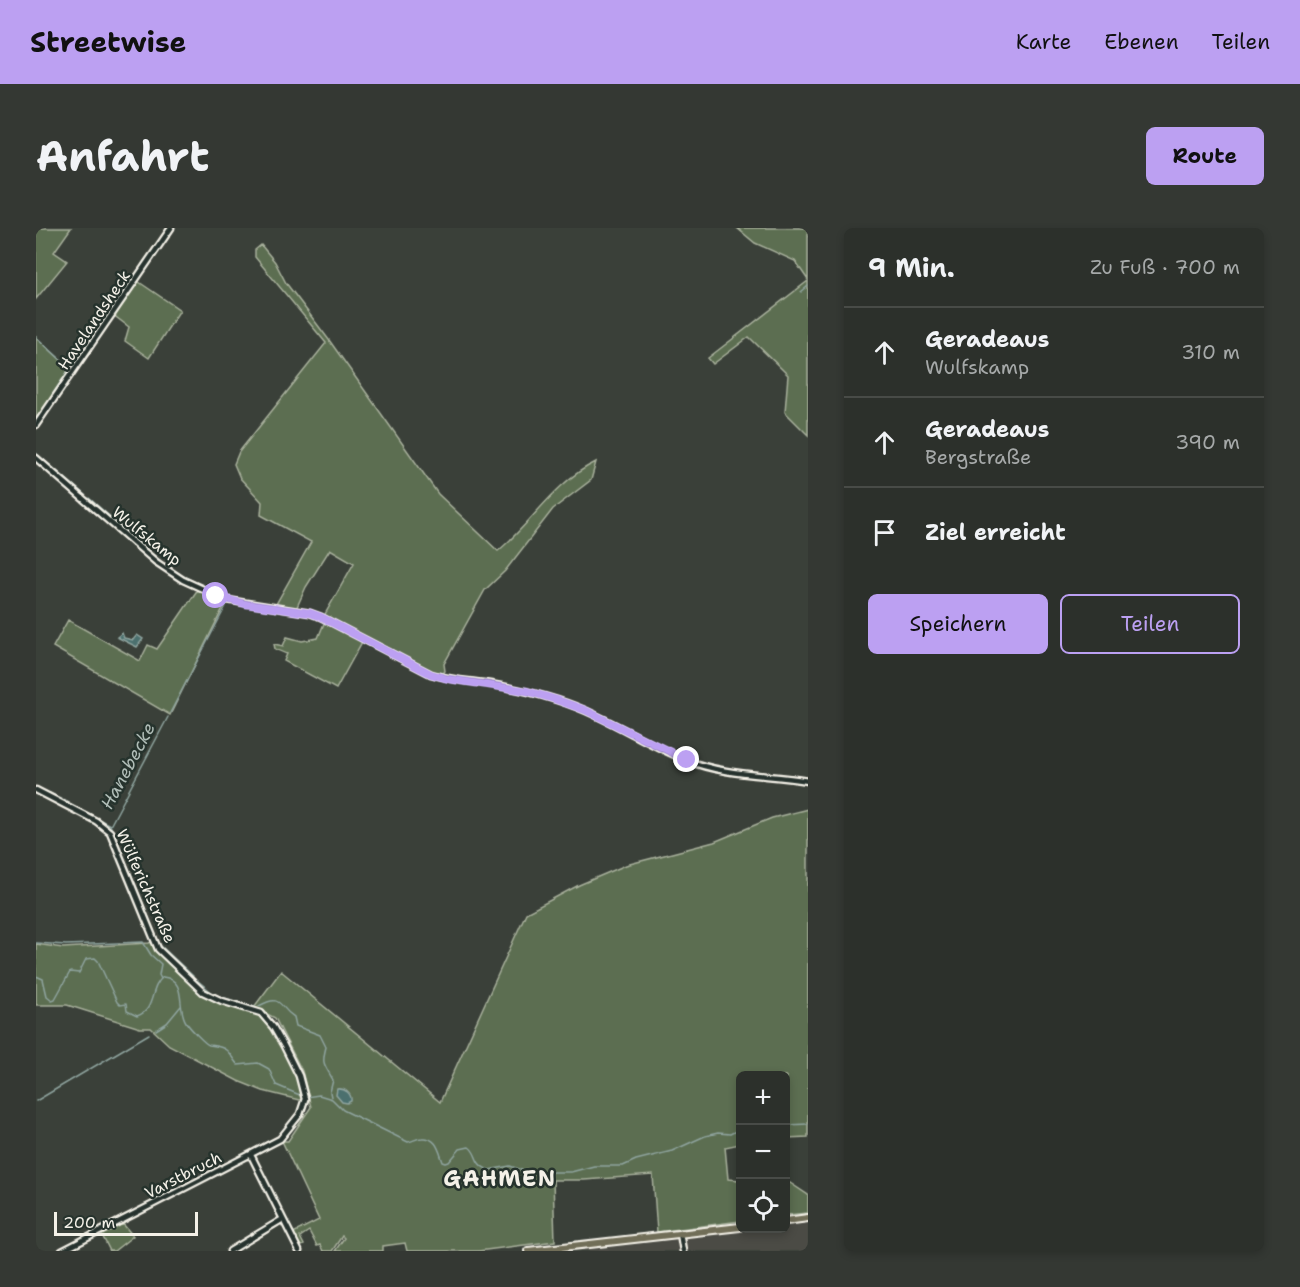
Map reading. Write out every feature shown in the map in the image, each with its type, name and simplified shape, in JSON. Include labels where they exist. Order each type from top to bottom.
[{"type":"main road","points":[[790,1220],[808,1218]]},
{"type":"main road","points":[[528,1251],[736,1227]]},
{"type":"street","name":"Havelandsheck","points":[[36,425],[171,228]]},
{"type":"street","name":"Wulfskamp","points":[[36,458],[156,562],[183,580],[227,600],[310,613],[423,670],[448,679],[490,684],[557,700],[585,710],[687,760],[717,770],[735,774],[781,776],[808,781]]},
{"type":"street","name":"Wülferichstraße","points":[[36,790],[106,828],[112,836],[158,949],[203,992],[222,1001],[255,1010],[266,1017],[293,1063],[305,1099],[300,1114],[285,1134],[251,1155]]},
{"type":"street","points":[[251,1155],[299,1251]]},
{"type":"street","name":"Varstbruch","points":[[62,1251],[251,1155]]},
{"type":"street","points":[[230,1251],[283,1219]]},
{"type":"street","points":[[680,1233],[682,1251]]},
{"type":"shaded area","points":[[808,1218],[808,1251],[553,1251],[736,1228],[736,1233],[790,1233],[790,1220]]},
{"type":"green space","points":[[36,228],[71,228],[54,252],[67,261],[36,299]]},
{"type":"green space","points":[[737,228],[808,228],[808,280],[795,261],[755,243]]},
{"type":"green space","points":[[261,245],[438,494],[498,551],[568,480],[596,462],[591,480],[553,509],[505,571],[485,590],[444,664],[445,671],[441,676],[324,616],[354,563],[330,549],[306,587],[296,609],[275,606],[311,542],[261,515],[262,502],[240,478],[234,464],[239,452],[326,343],[255,257],[255,250]]},
{"type":"green space","points":[[136,280],[180,310],[149,358],[125,341],[129,327],[112,314]]},
{"type":"green space","points":[[808,281],[808,435],[785,412],[788,375],[749,337],[713,364],[708,358]]},
{"type":"green space","points":[[36,337],[73,371],[36,423]]},
{"type":"green space","points":[[198,589],[226,602],[170,715],[53,647],[68,620],[140,661],[148,645],[157,649]]},
{"type":"green space","points":[[325,621],[363,640],[336,689],[284,661],[287,654],[275,649],[274,644],[283,646],[287,637],[302,641],[318,638]]},
{"type":"green space","points":[[808,809],[808,1137],[790,1138],[790,1071],[736,1071],[736,1145],[725,1147],[728,1179],[736,1180],[736,1222],[657,1232],[653,1175],[553,1180],[555,1241],[478,1251],[407,1251],[405,1243],[383,1246],[383,1251],[335,1251],[344,1238],[342,1236],[332,1251],[323,1251],[320,1245],[317,1246],[309,1231],[300,1237],[304,1245],[300,1247],[293,1233],[319,1220],[282,1141],[288,1141],[311,1107],[302,1071],[275,1018],[254,1007],[281,971],[440,1102],[526,913],[579,885],[626,865],[714,842],[772,818]]},
{"type":"green space","points":[[154,941],[203,992],[267,1018],[297,1074],[303,1099],[263,1091],[238,1081],[169,1045],[151,1028],[140,1028],[67,1005],[36,1005],[36,944],[63,948]]},
{"type":"green space","points":[[790,1183],[808,1195],[808,1213],[790,1215]]},
{"type":"green space","points":[[123,1224],[133,1236],[114,1251],[110,1251],[102,1235]]},
{"type":"water","points":[[122,633],[124,638],[133,640],[137,635],[143,639],[137,647],[117,637]]},
{"type":"water","points":[[337,1089],[347,1092],[351,1101],[342,1102],[336,1095]]},
{"type":"waterway","points":[[801,292],[808,286]]},
{"type":"waterway","name":"Hanebecke","points":[[36,337],[70,368],[52,395]]},
{"type":"waterway","name":"Hanebecke","points":[[36,419],[50,399]]},
{"type":"waterway","name":"Hanebecke","points":[[36,453],[85,495]]},
{"type":"waterway","name":"Hanebecke","points":[[89,498],[115,521]]},
{"type":"waterway","name":"Hanebecke","points":[[117,523],[130,535]]},
{"type":"waterway","name":"Hanebecke","points":[[148,550],[160,560]]},
{"type":"waterway","name":"Hanebecke","points":[[163,563],[180,574]]},
{"type":"waterway","name":"Hanebecke","points":[[183,576],[206,587]]},
{"type":"waterway","name":"Hanebecke","points":[[209,589],[217,593]]},
{"type":"waterway","name":"Hanebecke","points":[[170,713],[227,604]]},
{"type":"waterway","name":"Hanebecke","points":[[110,826],[168,717]]},
{"type":"waterway","points":[[36,787],[47,792]]},
{"type":"waterway","points":[[50,793],[68,802]]},
{"type":"waterway","points":[[71,804],[90,814]]},
{"type":"waterway","name":"Hanebecke","points":[[93,816],[110,825],[116,837]]},
{"type":"waterway","points":[[118,842],[149,918]]},
{"type":"waterway","points":[[150,923],[160,945],[193,976]]},
{"type":"waterway","points":[[36,943],[66,945],[143,942],[151,955],[161,964],[159,975],[161,979]]},
{"type":"waterway","points":[[36,976],[43,979],[47,996],[52,1000],[55,999],[70,972],[79,973],[86,959],[95,958],[117,1002],[120,1005],[126,1004],[127,1011],[137,1016],[147,1009],[163,977],[171,979],[179,989],[186,1022],[204,1042],[224,1049],[238,1065],[258,1063],[269,1069],[276,1085],[302,1096]]},
{"type":"waterway","points":[[197,980],[215,995],[255,1007]]},
{"type":"waterway","points":[[259,1006],[276,1001],[294,1017],[296,1026],[320,1035],[326,1047],[325,1065],[333,1080],[331,1097]]},
{"type":"waterway","points":[[156,1030],[167,1023],[181,1006]]},
{"type":"waterway","points":[[36,1101],[149,1034]]},
{"type":"waterway","points":[[306,1097],[319,1095],[332,1099],[343,1110],[408,1142],[427,1138],[434,1142],[443,1162],[446,1163],[460,1149],[469,1147],[480,1164],[489,1170],[510,1166],[527,1172],[571,1172],[594,1166],[623,1166],[636,1160],[672,1151],[705,1136],[718,1133],[730,1134],[736,1131]]},
{"type":"waterway","points":[[790,1125],[808,1124]]},
{"type":"district","name":"GAHMEN","points":[[500,1178]]},
{"type":"route","points":[[216,596],[236,603],[310,613],[431,674],[448,679],[527,691],[557,700],[585,710],[687,760]]}]
